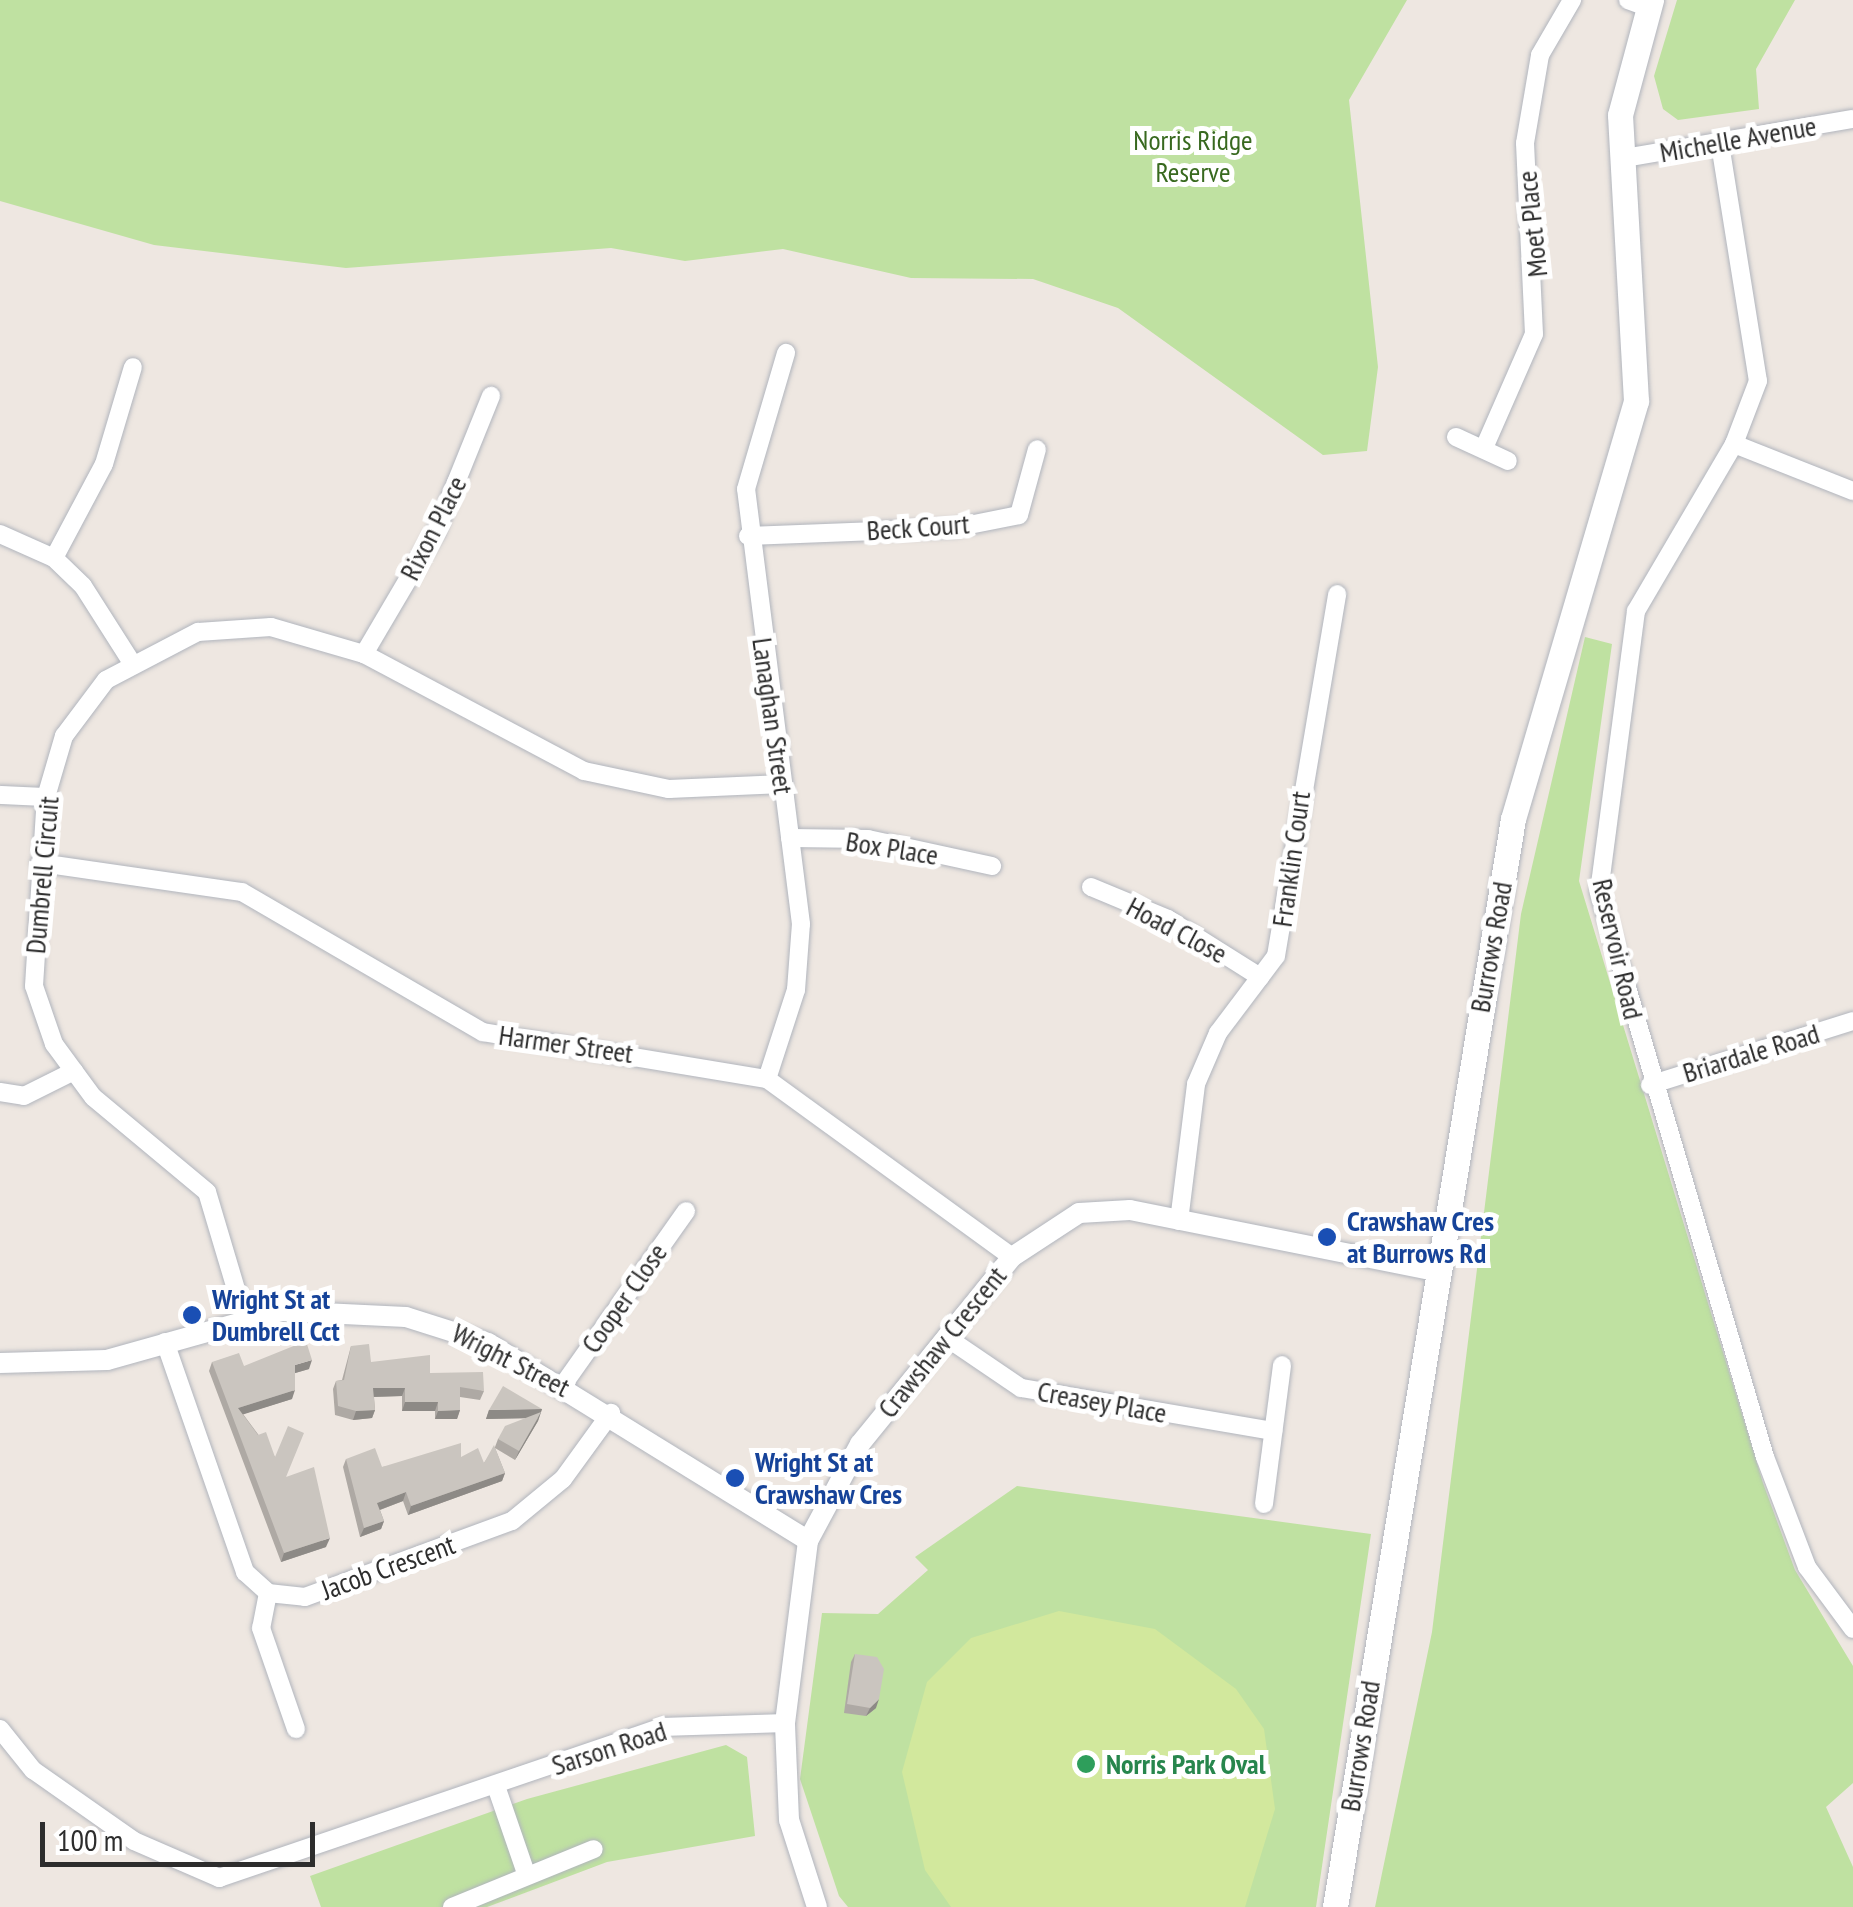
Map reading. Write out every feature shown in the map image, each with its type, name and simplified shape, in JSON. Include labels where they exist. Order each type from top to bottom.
[{"type":"main road","name":"Burrows Road","points":[[1335,1907],[1434,1271],[1513,819],[1636,401],[1624,158],[1627,66],[1642,2]]},
{"type":"street","name":"Moet Place","points":[[1484,448],[1534,334],[1525,143],[1540,56],[1572,0]]},
{"type":"street","name":"Michelle Avenue","points":[[1624,158],[1853,119]]},
{"type":"street","name":"Reservoir Road","points":[[1720,144],[1758,381],[1734,444],[1636,611],[1604,808],[1599,892],[1650,1085],[1772,1476],[1807,1567],[1853,1629]]},
{"type":"street","name":"Lanaghan Street","points":[[767,1079],[796,990],[801,924],[748,536],[746,489],[786,354]]},
{"type":"street","points":[[54,558],[104,464],[133,366]]},
{"type":"street","name":"Rixon Place","points":[[364,654],[436,532],[490,396]]},
{"type":"street","points":[[1456,437],[1508,460]]},
{"type":"street","points":[[1734,444],[1853,491]]},
{"type":"street","name":"Beck Court","points":[[748,536],[954,528],[1018,515],[1037,449]]},
{"type":"street","points":[[0,534],[54,558],[132,663]]},
{"type":"street","name":"Franklin Court","points":[[1178,1221],[1196,1084],[1218,1032],[1276,956],[1291,896],[1315,688],[1337,594]]},
{"type":"street","name":"Dumbrell Circuit","points":[[244,1316],[207,1192],[74,1072],[34,986],[46,797],[64,736],[106,680],[132,663],[234,625],[364,654],[584,771],[669,790],[783,784]]},
{"type":"street","points":[[0,795],[46,797]]},
{"type":"street","name":"Box Place","points":[[790,838],[868,839],[992,866]]},
{"type":"street","name":"Harmer Street","points":[[40,863],[242,892],[483,1032],[767,1079],[1012,1256]]},
{"type":"street","name":"Hoad Close","points":[[1091,887],[1168,920],[1260,977]]},
{"type":"street","name":"Briardale Road","points":[[1650,1085],[1853,1021]]},
{"type":"street","points":[[0,1092],[24,1096],[74,1072]]},
{"type":"street","name":"Crawshaw Crescent","points":[[817,1907],[789,1820],[784,1724],[808,1541],[833,1483],[1012,1256],[1079,1214],[1130,1210],[1434,1271]]},
{"type":"street","name":"Cooper Close","points":[[563,1385],[686,1211]]},
{"type":"street","name":"Wright Street","points":[[0,1363],[63,1367],[165,1342],[244,1316],[406,1317],[488,1343],[611,1413],[808,1541]]},
{"type":"street","name":"Creasey Place","points":[[946,1337],[1021,1388],[1274,1431]]},
{"type":"street","points":[[165,1342],[245,1572],[268,1593],[261,1628],[296,1729]]},
{"type":"street","points":[[1264,1504],[1282,1365]]},
{"type":"street","name":"Jacob Crescent","points":[[268,1593],[305,1597],[512,1521],[563,1479],[611,1413]]},
{"type":"street","name":"Sarson Road","points":[[0,1729],[34,1770],[134,1841],[219,1878],[662,1727],[784,1724]]},
{"type":"street","points":[[496,1786],[527,1876]]},
{"type":"street","points":[[452,1907],[594,1848]]},
{"type":"green space","name":"Norris Ridge Reserve","points":[[0,0],[1407,0],[1349,100],[1378,367],[1367,451],[1323,455],[1118,308],[1033,279],[911,278],[783,249],[685,261],[611,248],[346,268],[154,245],[0,201]]},
{"type":"green space","points":[[1677,0],[1795,0],[1756,69],[1759,109],[1678,120],[1663,109],[1654,76]]},
{"type":"green space","points":[[1585,637],[1612,644],[1579,881],[1763,1483],[1795,1570],[1853,1666],[1853,1783],[1826,1807],[1853,1867],[1853,1907],[1375,1907],[1432,1632],[1521,914]]},
{"type":"green space","points":[[1017,1486],[1371,1534],[1316,1907],[848,1907],[839,1896],[800,1779],[822,1613],[878,1614],[928,1570],[915,1557]]},
{"type":"green space","name":"Norris Park Oval","points":[[1059,1611],[1155,1629],[1236,1689],[1264,1729],[1275,1809],[1245,1907],[951,1907],[925,1870],[902,1772],[927,1682],[971,1638]]},
{"type":"green space","points":[[726,1745],[747,1757],[755,1836],[607,1862],[487,1907],[321,1907],[310,1876],[527,1799]]},
{"type":"building","points":[[306,1341],[312,1360],[295,1365],[295,1390],[238,1408],[258,1435],[266,1432],[275,1457],[288,1426],[304,1433],[286,1477],[314,1467],[330,1538],[284,1553],[212,1362],[239,1353],[244,1366]]},
{"type":"building","points":[[369,1344],[371,1362],[430,1355],[430,1373],[483,1372],[484,1391],[460,1387],[460,1410],[438,1411],[438,1402],[405,1402],[405,1388],[373,1388],[375,1410],[356,1411],[338,1406],[336,1381],[344,1380],[351,1346]]},
{"type":"building","points":[[503,1386],[542,1409],[489,1410]]},
{"type":"building","points":[[541,1412],[519,1451],[498,1439],[505,1426]]},
{"type":"building","points":[[461,1443],[461,1457],[478,1448],[484,1463],[494,1445],[505,1473],[411,1506],[406,1492],[377,1503],[384,1521],[364,1528],[346,1459],[375,1448],[382,1467]]},
{"type":"building","points":[[855,1654],[877,1657],[884,1669],[879,1699],[870,1708],[847,1704]]},
{"type":"place","name":"Crawshaw Cres at Burrows Rd","points":[[1327,1237]]},
{"type":"place","name":"Wright St at Dumbrell Cct","points":[[192,1315]]},
{"type":"place","name":"Wright St at Crawshaw Cres","points":[[735,1478]]},
{"type":"place","name":"Norris Park Oval","points":[[1086,1764]]}]
